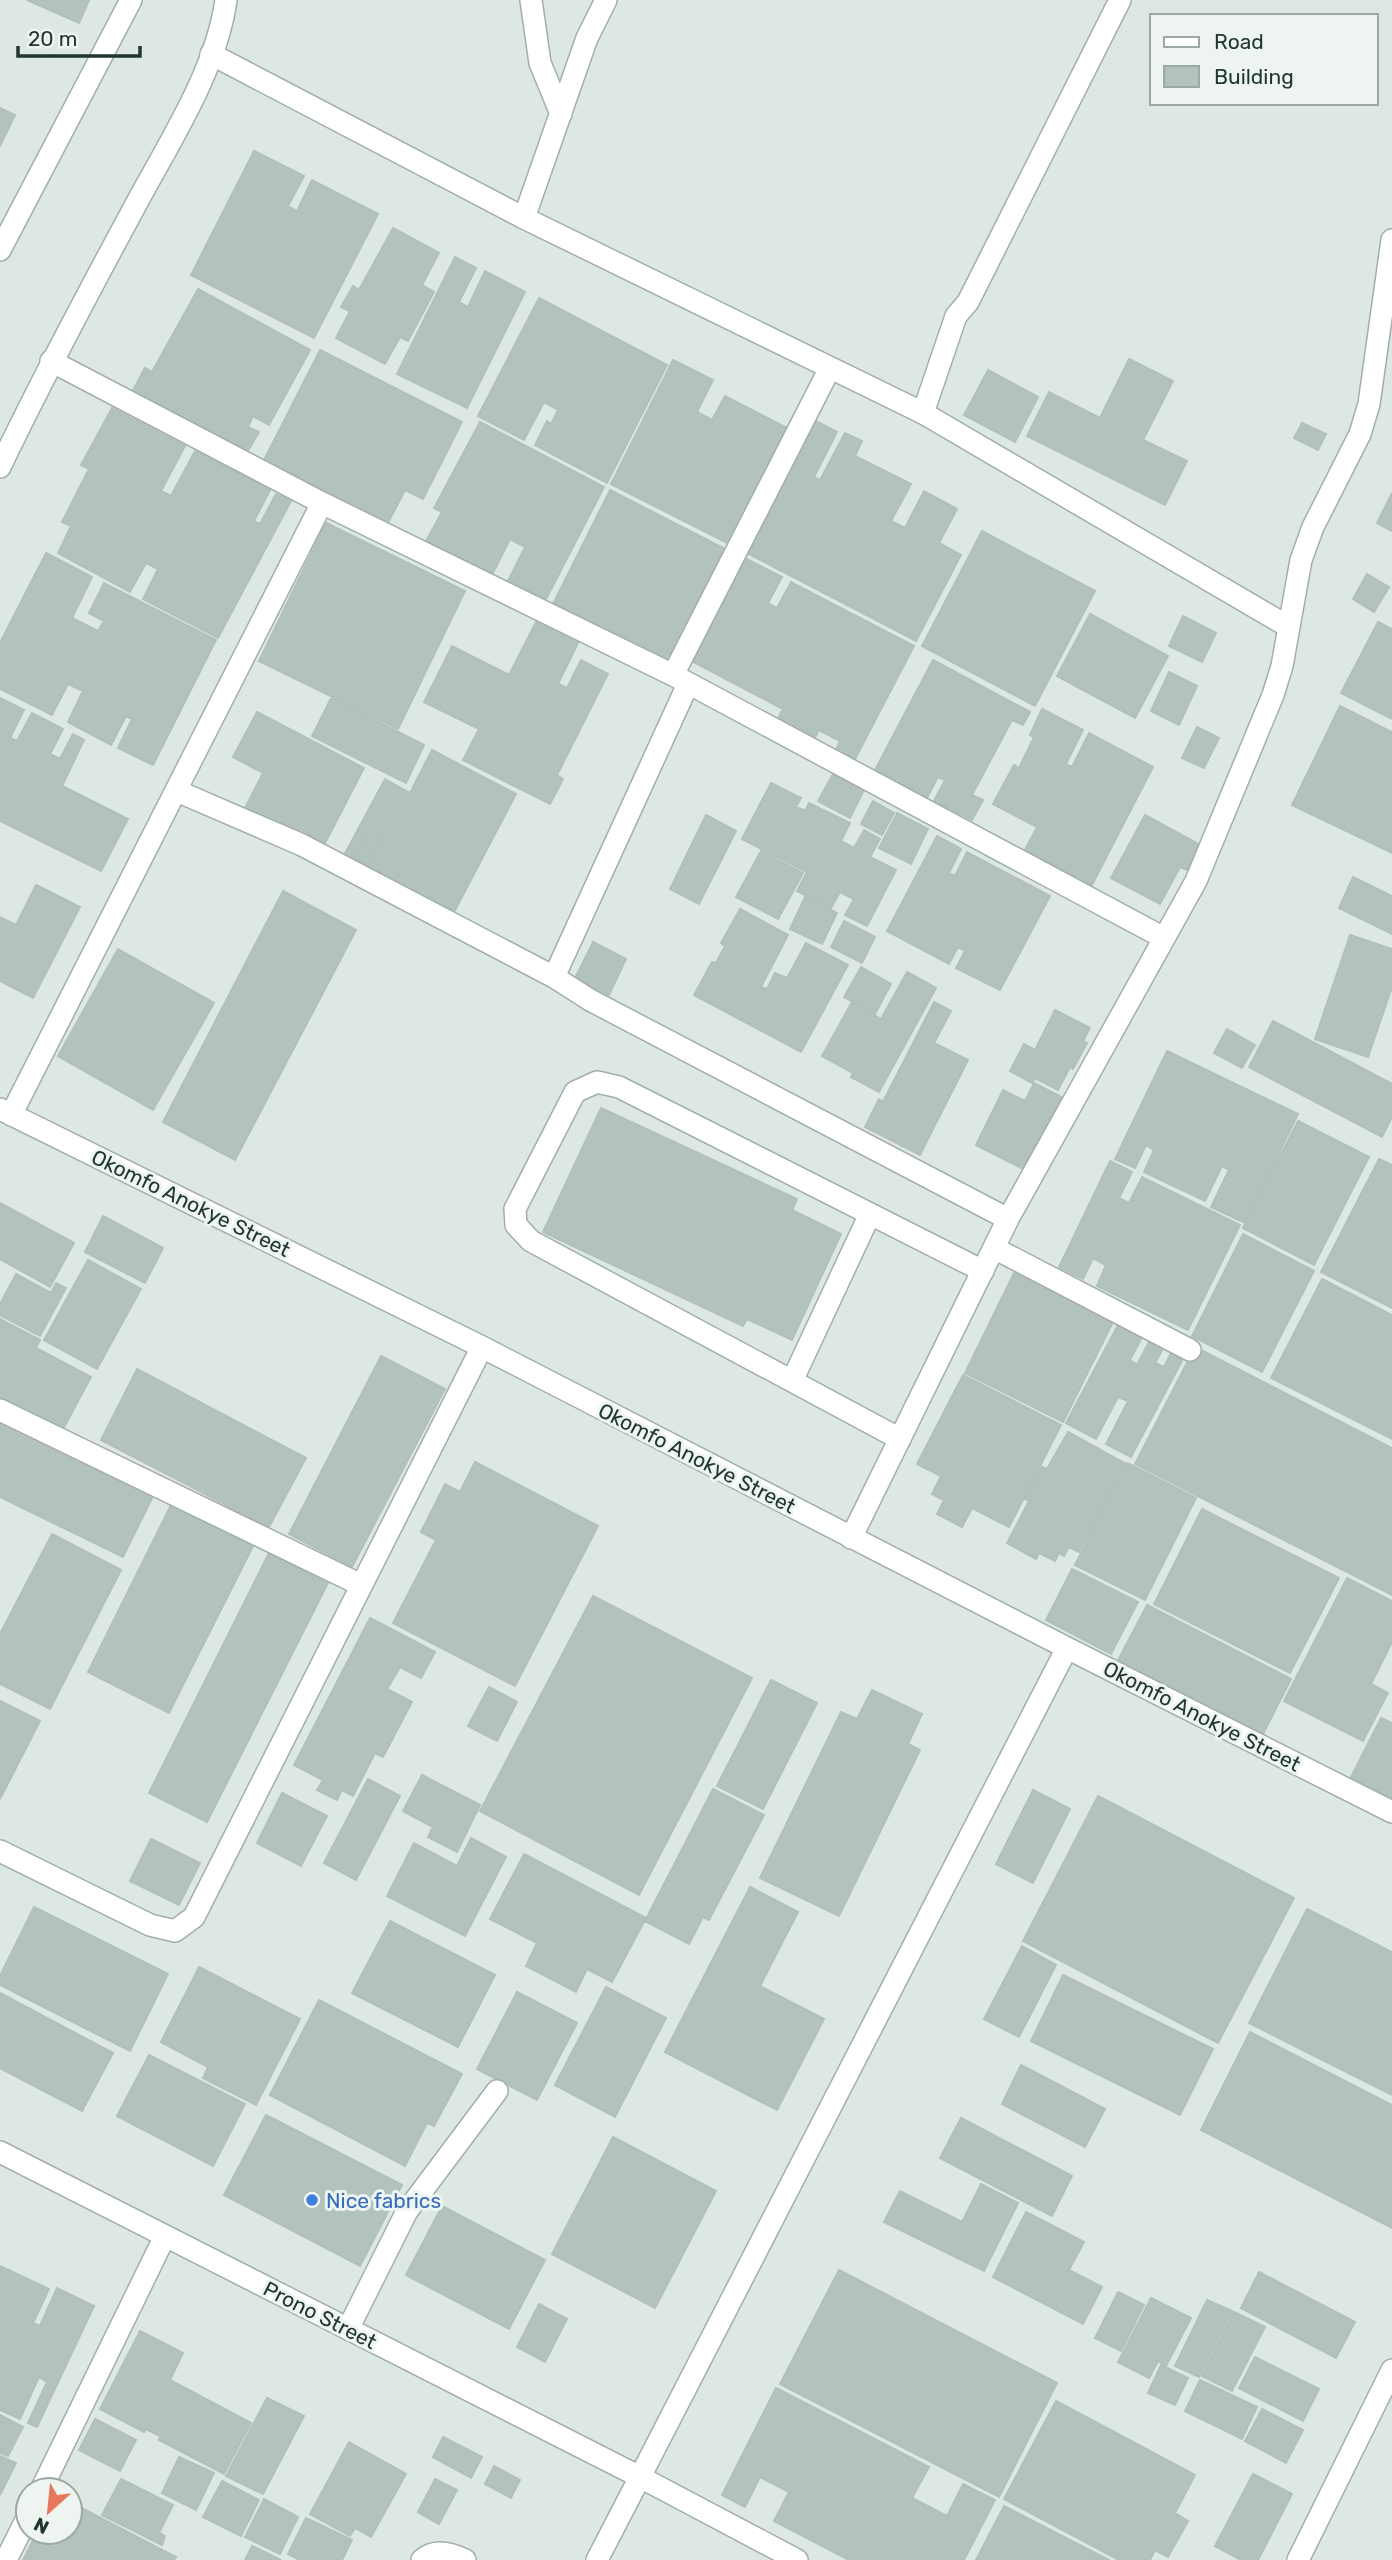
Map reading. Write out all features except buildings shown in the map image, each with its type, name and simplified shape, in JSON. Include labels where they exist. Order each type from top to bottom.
[{"type":"street","points":[[0,250],[131,0]]},
{"type":"street","points":[[0,467],[51,361],[194,96],[223,22],[226,0]]},
{"type":"street","points":[[531,0],[540,63],[561,114]]},
{"type":"street","points":[[524,218],[587,38],[606,0]]},
{"type":"street","points":[[923,413],[956,316],[968,302],[1120,0]]},
{"type":"street","points":[[211,54],[524,218],[923,413],[1289,627]]},
{"type":"street","points":[[851,1538],[1008,1219],[1196,881],[1273,695],[1301,560],[1312,527],[1360,435],[1373,383],[1385,352],[1392,240]]},
{"type":"street","points":[[51,361],[322,503],[681,680],[1164,938]]},
{"type":"street","points":[[554,977],[681,680],[830,368]]},
{"type":"street","points":[[6,1112],[177,791],[322,503]]},
{"type":"street","points":[[177,791],[302,845],[554,977],[590,1000],[1008,1219]]},
{"type":"street","points":[[900,1439],[531,1241],[516,1225],[515,1209],[575,1092],[597,1082],[619,1087],[983,1271]]},
{"type":"street","name":"Okomfo Anokye Street","points":[[6,1112],[482,1347],[851,1538],[1392,1812]]},
{"type":"street","points":[[792,1381],[870,1214]]},
{"type":"street","points":[[994,1248],[1190,1350]]},
{"type":"street","points":[[0,1851],[150,1925],[175,1931],[194,1917],[482,1347]]},
{"type":"street","points":[[0,1410],[361,1585]]},
{"type":"street","points":[[597,2560],[1067,1648]]},
{"type":"street","points":[[348,2329],[407,2211],[497,2091]]},
{"type":"street","name":"Prono Street","points":[[0,2152],[640,2477],[797,2560]]},
{"type":"street","points":[[48,2476],[165,2236]]},
{"type":"street","points":[[1298,2560],[1392,2370]]},
{"type":"street","points":[[6,2560],[14,2544]]},
{"type":"street","points":[[422,2560],[429,2554],[450,2553],[465,2560]]},
{"type":"place","name":"Nice fabrics","points":[[312,2200]]}]
